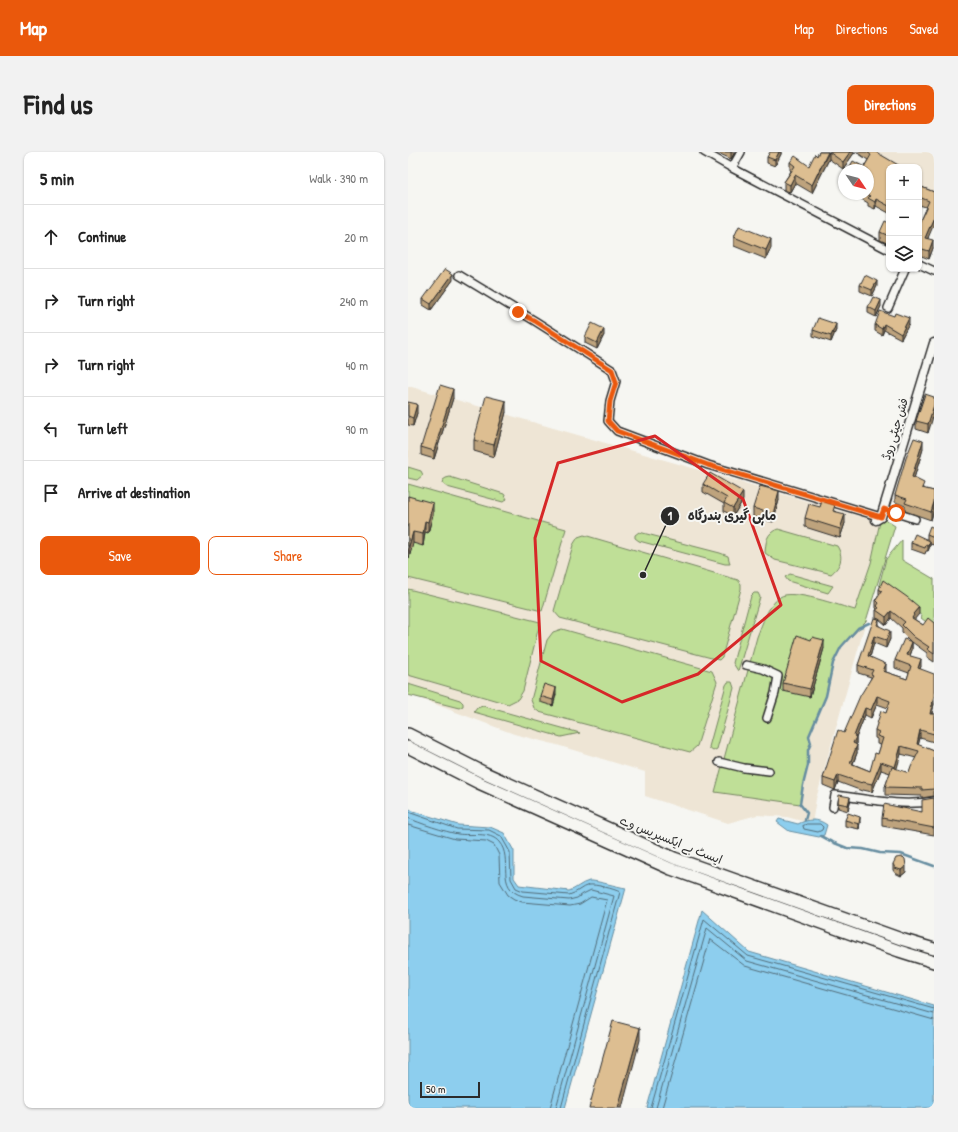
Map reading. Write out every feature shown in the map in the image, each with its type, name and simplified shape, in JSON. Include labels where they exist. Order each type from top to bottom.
[{"type":"main road","name":"ایسٹ بے ایکسپریس وے","points":[[408,734],[485,773],[674,858],[904,940],[934,949]]},
{"type":"main road","name":"ایسٹ بے ایکسپریس وے","points":[[408,747],[479,783],[671,869],[899,951],[934,962]]},
{"type":"street","points":[[704,152],[886,248]]},
{"type":"street","points":[[732,168],[741,152]]},
{"type":"street","points":[[922,265],[934,271]]},
{"type":"street","points":[[888,308],[904,272]]},
{"type":"street","points":[[459,275],[612,370],[616,382],[610,401],[608,421],[617,431],[708,465],[880,515],[914,519]]},
{"type":"street","name":"فش جیٹی روڈ","points":[[880,515],[934,343]]},
{"type":"street","points":[[746,665],[778,676],[775,694],[767,718]]},
{"type":"street","points":[[719,762],[744,768],[768,771]]},
{"type":"street","points":[[833,807],[835,795],[893,803],[917,804],[934,801]]},
{"type":"highlighted area","points":[[655,436],[743,499],[781,605],[698,674],[622,702],[541,661],[535,538],[558,463]]},
{"type":"shaded area","points":[[877,152],[934,152],[934,199],[922,194],[922,164],[886,164],[886,167],[874,169],[874,164],[870,164]]},
{"type":"shaded area","points":[[408,386],[883,523],[866,621],[816,799],[812,824],[787,817],[757,815],[728,823],[645,796],[645,772],[557,745],[514,734],[408,694]]},
{"type":"green space","points":[[408,467],[421,471],[423,475],[417,480],[408,478]]},
{"type":"green space","points":[[450,477],[504,494],[507,499],[503,502],[447,487],[442,483],[443,480]]},
{"type":"green space","points":[[408,484],[566,529],[542,611],[408,578]]},
{"type":"green space","points":[[881,517],[895,526],[866,621],[841,647],[833,663],[826,696],[809,736],[811,743],[808,750],[808,765],[800,804],[715,792],[757,637],[763,620],[772,605],[780,597],[795,595],[805,596],[855,610],[871,563]]},
{"type":"green space","points":[[778,529],[837,546],[841,558],[839,565],[831,574],[775,560],[765,553],[765,549],[767,538],[771,533]]},
{"type":"green space","points":[[639,532],[720,553],[728,556],[730,564],[725,564],[639,541],[635,538],[635,535]]},
{"type":"green space","points":[[584,535],[738,580],[741,584],[741,589],[722,657],[719,660],[560,618],[554,611],[573,545],[578,537]]},
{"type":"green space","points":[[902,540],[902,560],[934,579],[934,628],[921,618],[922,616],[879,585],[886,559]]},
{"type":"green space","points":[[790,574],[833,586],[828,593],[788,581],[785,577]]},
{"type":"green space","points":[[408,589],[540,622],[523,691],[518,699],[508,704],[408,675]]},
{"type":"green space","points":[[754,593],[758,593],[760,597],[738,671],[733,663],[751,596]]},
{"type":"green space","points":[[562,629],[712,671],[717,682],[697,746],[690,752],[539,712],[534,708],[531,700],[547,640],[553,632]]},
{"type":"green space","points":[[728,682],[732,682],[734,688],[717,749],[713,751],[709,747]]},
{"type":"green space","points":[[408,684],[460,700],[463,703],[463,706],[459,708],[408,695]]},
{"type":"green space","points":[[483,706],[580,733],[561,737],[474,712],[477,708]]},
{"type":"water","points":[[408,808],[413,811],[458,825],[490,827],[504,833],[514,851],[514,878],[519,885],[569,891],[586,882],[592,881],[626,888],[565,1108],[408,1108]]},
{"type":"water","points":[[779,819],[798,824],[809,820],[817,820],[827,825],[824,835],[819,837],[789,831],[777,822]]},
{"type":"water","points":[[702,910],[749,952],[934,1006],[934,1108],[647,1108]]},
{"type":"building","points":[[770,152],[779,152],[775,160],[767,157]]},
{"type":"building","points":[[819,152],[828,152],[812,185],[795,175],[790,185],[784,182],[795,166],[790,162],[795,156],[809,166],[815,154],[817,156]]},
{"type":"building","points":[[829,152],[850,152],[843,162]]},
{"type":"building","points":[[867,152],[876,152],[897,164],[886,164],[886,204],[876,199],[875,202],[872,200],[874,200],[874,164],[866,164],[871,155]]},
{"type":"building","points":[[853,161],[858,164],[851,164]]},
{"type":"building","points":[[922,187],[934,192],[934,217],[925,238],[933,240],[929,251],[922,249],[922,216],[929,201],[922,198]]},
{"type":"building","points":[[885,221],[886,222],[886,235],[880,232]]},
{"type":"building","points":[[739,226],[771,239],[766,250],[734,237]]},
{"type":"building","points":[[445,269],[453,274],[431,304],[423,299]]},
{"type":"building","points":[[865,275],[877,281],[872,290],[860,285]]},
{"type":"building","points":[[873,297],[881,300],[876,311],[868,307]]},
{"type":"building","points":[[880,311],[894,316],[895,313],[909,318],[901,334],[884,324],[882,329],[875,325]]},
{"type":"building","points":[[818,318],[836,324],[831,336],[813,330]]},
{"type":"building","points":[[592,323],[604,329],[597,343],[585,337]]},
{"type":"building","points":[[440,385],[453,389],[434,451],[421,447]]},
{"type":"building","points":[[925,394],[934,397],[934,405],[928,424],[916,421]]},
{"type":"building","points":[[486,396],[506,401],[494,445],[474,440]]},
{"type":"building","points":[[408,402],[417,404],[413,418],[408,416]]},
{"type":"building","points":[[914,438],[923,441],[912,477],[924,483],[922,488],[934,491],[934,502],[931,512],[905,503],[907,499],[895,495],[906,458]]},
{"type":"building","points":[[710,473],[743,492],[733,508],[724,503],[727,498],[703,484]]},
{"type":"building","points":[[760,486],[779,491],[773,514],[753,508]]},
{"type":"building","points":[[408,496],[433,503],[428,522],[425,521],[423,534],[413,532],[409,546],[408,546]]},
{"type":"building","points":[[822,501],[835,505],[833,511],[845,514],[840,529],[805,518],[809,504],[820,507]]},
{"type":"building","points":[[930,526],[934,528],[934,537],[927,534]]},
{"type":"building","points":[[915,534],[930,541],[928,546],[926,545],[925,548],[911,543]]},
{"type":"building","points":[[883,580],[919,607],[913,614],[914,615],[912,618],[923,625],[928,618],[934,623],[934,654],[927,649],[929,647],[914,637],[902,625],[905,622],[891,611],[886,617],[876,610],[879,608],[877,606],[879,603],[876,600],[882,591],[879,589]]},
{"type":"building","points":[[874,618],[879,619],[877,625],[890,631],[886,640],[874,636],[868,656],[886,664],[883,671],[907,679],[911,666],[895,660],[904,639],[912,642],[907,655],[921,659],[918,668],[934,674],[934,696],[930,714],[934,714],[934,734],[920,730],[917,744],[934,751],[934,789],[922,790],[922,788],[885,787],[892,767],[909,773],[919,751],[901,746],[895,767],[881,762],[872,784],[862,783],[838,775],[835,782],[823,778],[838,730],[844,733],[860,696],[873,675],[871,674],[873,670],[858,665]],"holes":[[[877,696],[890,701],[886,713],[881,711],[875,730],[879,732],[877,736],[883,738],[878,754],[875,753],[870,771],[850,763],[857,745],[853,743],[856,737],[854,736],[865,708],[871,710]]]},
{"type":"building","points":[[797,635],[811,640],[812,637],[824,640],[810,689],[783,683]]},
{"type":"building","points":[[544,684],[556,688],[553,700],[540,696]]},
{"type":"building","points":[[839,795],[850,797],[848,805],[838,803]]},
{"type":"building","points":[[934,798],[934,828],[882,818],[884,804],[922,812],[922,800]]},
{"type":"building","points":[[848,813],[860,817],[859,824],[845,820]]},
{"type":"building","points":[[903,857],[905,859],[906,866],[901,870],[895,868],[893,864],[896,858]]},
{"type":"building","points":[[613,1021],[640,1028],[618,1108],[589,1108]]},
{"type":"waterway","points":[[805,820],[807,813],[800,804],[808,765],[808,750],[811,743],[809,736],[826,696],[833,663],[841,647],[858,628],[869,623]]},
{"type":"waterway","points":[[821,836],[847,848],[863,849],[880,853],[901,854],[934,866]]},
{"type":"place","name":"ماہی گیری بندرگاہ","points":[[643,575]]},
{"type":"route","points":[[518,312],[535,321],[612,370],[616,382],[610,401],[608,421],[617,431],[708,465],[881,517],[884,509],[896,513]]}]
